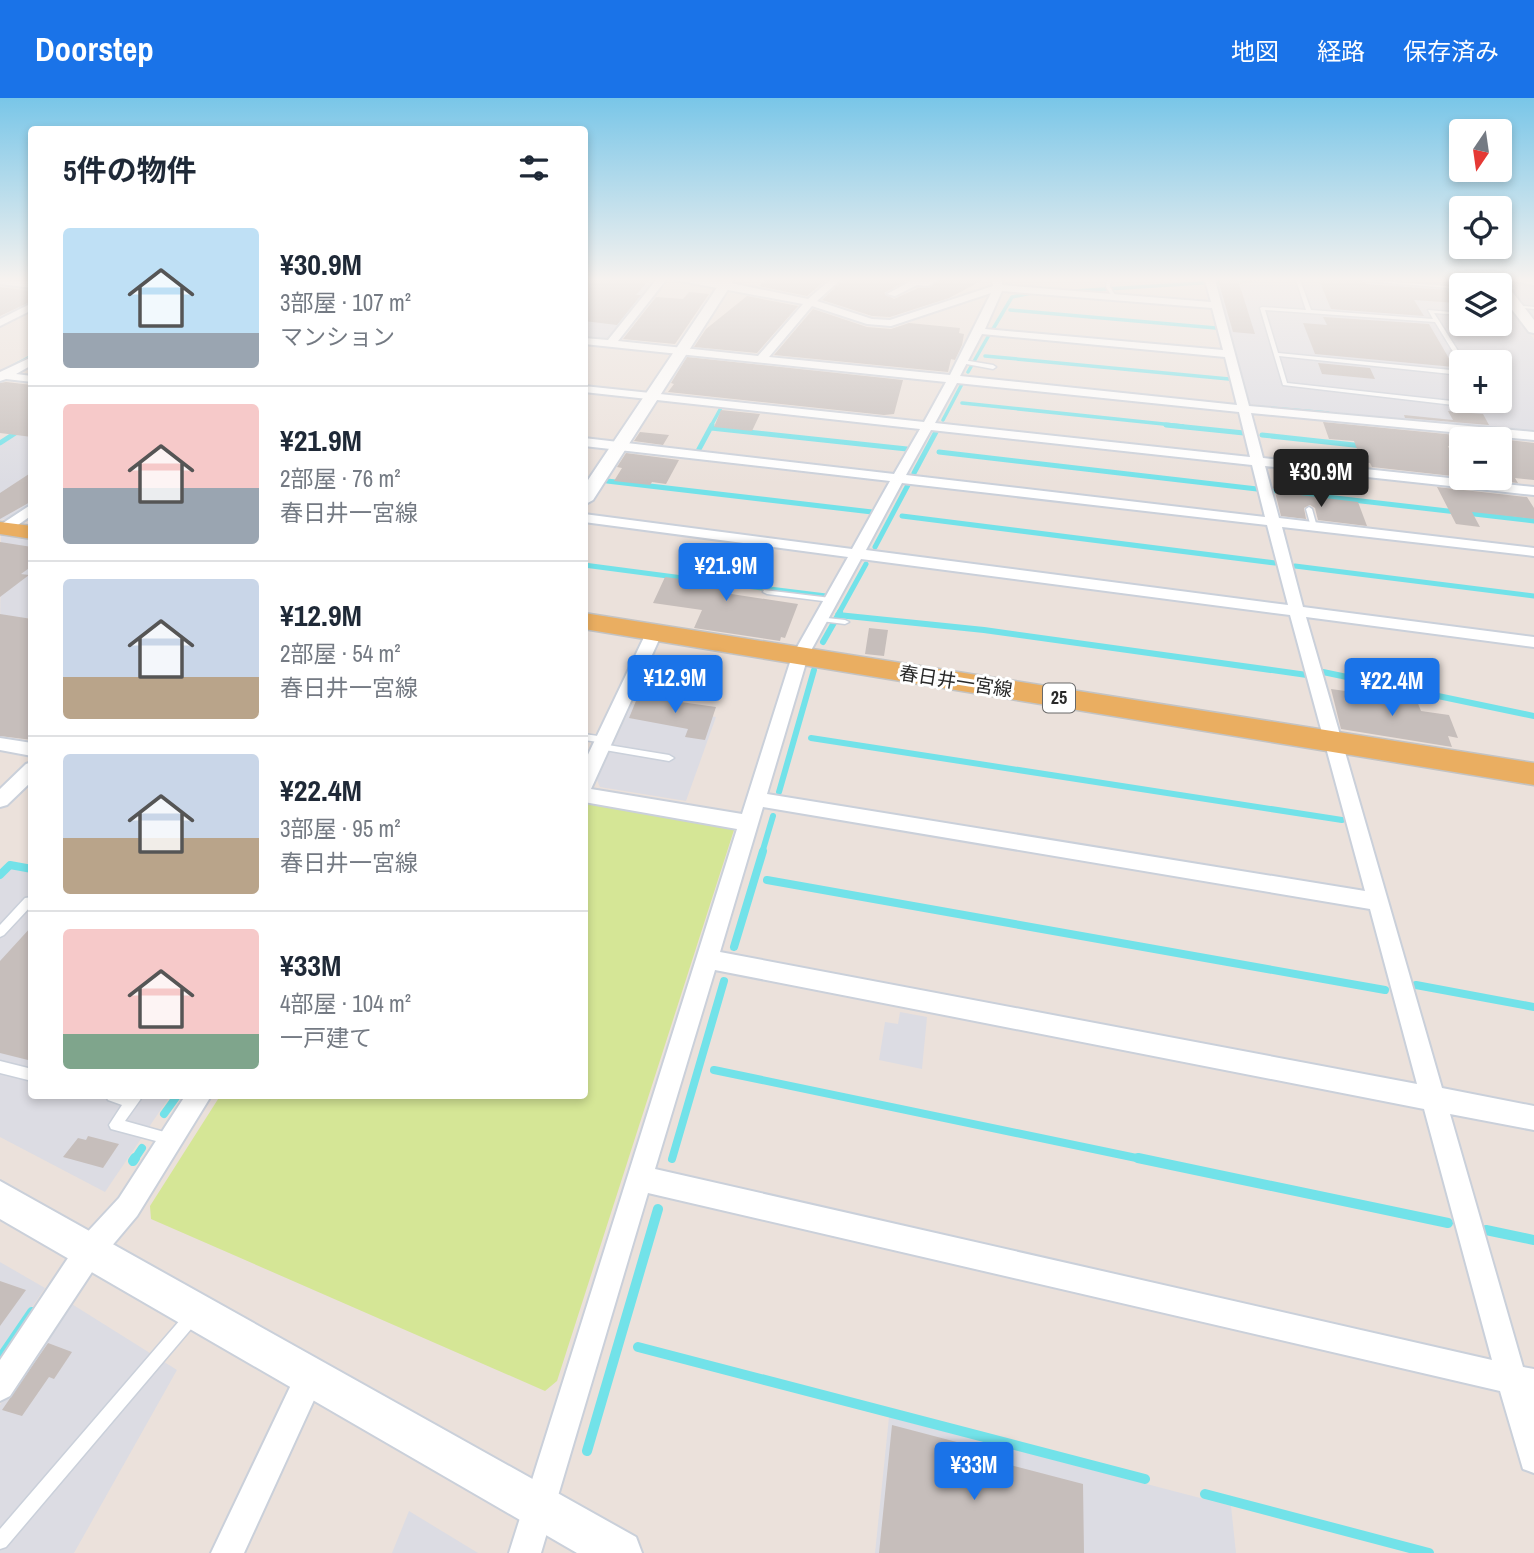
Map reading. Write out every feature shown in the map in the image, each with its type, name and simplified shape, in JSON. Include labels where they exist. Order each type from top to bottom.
[{"type":"main road","points":[[1,528],[28,532]]},
{"type":"main road","name":"春日井一宮線","points":[[588,622],[1534,774]]},
{"type":"street","points":[[649,348],[761,359],[966,367],[1243,409],[1534,436]]},
{"type":"street","points":[[588,494],[682,348]]},
{"type":"street","points":[[761,359],[771,348]]},
{"type":"street","points":[[525,1553],[800,656],[833,617],[856,554],[929,425],[966,367],[972,348]]},
{"type":"street","points":[[1162,348],[1229,354]]},
{"type":"street","points":[[1227,348],[1297,612],[1434,1099],[1523,1381],[1534,1458]]},
{"type":"street","points":[[1,376],[28,362]]},
{"type":"street","points":[[1,376],[28,379]]},
{"type":"street","points":[[588,389],[1534,491]]},
{"type":"street","points":[[588,442],[1534,552]]},
{"type":"street","points":[[1,528],[28,511]]},
{"type":"street","points":[[588,519],[1534,642]]},
{"type":"street","points":[[588,775],[654,633]]},
{"type":"street","points":[[0,744],[28,749]]},
{"type":"street","points":[[0,800],[28,773]]},
{"type":"street","points":[[588,796],[749,823]]},
{"type":"street","points":[[756,799],[1378,902]]},
{"type":"street","points":[[707,959],[1534,1118]]},
{"type":"street","points":[[0,1386],[90,1250],[128,1207],[198,1099]]},
{"type":"street","points":[[639,1178],[1523,1381]]},
{"type":"street","points":[[0,1199],[620,1553]]},
{"type":"street","points":[[228,1553],[310,1376]]},
{"type":"lane","points":[[1274,348],[1285,384],[1293,387],[1449,403]]},
{"type":"lane","points":[[1276,354],[1449,372]]},
{"type":"lane","points":[[966,367],[993,367]]},
{"type":"lane","points":[[1309,509],[1314,527]]},
{"type":"lane","points":[[767,592],[833,617]]},
{"type":"lane","points":[[588,738],[669,758]]},
{"type":"lane","points":[[0,932],[28,902]]},
{"type":"lane","points":[[0,1067],[28,1074]]},
{"type":"lane","points":[[133,1099],[115,1125],[171,1139]]},
{"type":"lane","points":[[0,1541],[197,1311]]},
{"type":"shaded area","points":[[1235,348],[1534,348],[1534,432],[1512,430],[1512,427],[1483,427],[1250,404]]},
{"type":"shaded area","points":[[28,427],[28,505],[10,518],[0,520],[0,445]]},
{"type":"shaded area","points":[[1,535],[28,540],[28,617],[0,640]]},
{"type":"shaded area","points":[[632,704],[716,717],[686,801],[600,787],[597,780]]},
{"type":"shaded area","points":[[11,868],[28,871],[28,1099],[168,1099],[105,1192],[0,1137],[0,879]]},
{"type":"shaded area","points":[[900,1012],[927,1017],[922,1069],[879,1060],[885,1022],[898,1024]]},
{"type":"shaded area","points":[[0,1262],[45,1288],[0,1354]]},
{"type":"shaded area","points":[[67,1301],[177,1370],[74,1553],[0,1553],[0,1405]]},
{"type":"shaded area","points":[[889,1417],[1231,1506],[1236,1553],[875,1553]]},
{"type":"shaded area","points":[[409,1511],[478,1553],[392,1553]]},
{"type":"green space","points":[[588,802],[729,825],[734,830],[557,1381],[545,1391],[151,1219],[150,1206],[218,1099],[588,1099]]},
{"type":"building","points":[[703,348],[761,348],[757,353]]},
{"type":"building","points":[[780,348],[961,348],[955,360],[951,359],[948,372],[774,355]]},
{"type":"building","points":[[1313,348],[1443,348],[1449,358],[1449,367],[1315,354]]},
{"type":"building","points":[[687,357],[903,380],[894,414],[884,415],[668,392]]},
{"type":"building","points":[[1318,363],[1370,368],[1375,379],[1322,374]]},
{"type":"building","points":[[0,383],[28,385],[28,436],[0,433]]},
{"type":"building","points":[[721,410],[760,414],[752,431],[714,427]]},
{"type":"building","points":[[1449,413],[1483,414],[1489,425],[1405,418],[1404,415],[1453,420]]},
{"type":"building","points":[[1323,422],[1449,434],[1449,476],[1372,467],[1370,463],[1362,462],[1354,441],[1329,439]]},
{"type":"building","points":[[640,432],[669,435],[663,445],[634,441]]},
{"type":"building","points":[[1512,440],[1534,443],[1534,480],[1515,478],[1518,483],[1512,482]]},
{"type":"building","points":[[626,453],[679,460],[666,484],[614,481],[622,468],[617,467]]},
{"type":"building","points":[[28,475],[28,503],[0,519],[0,493]]},
{"type":"building","points":[[1437,487],[1527,497],[1534,508],[1534,519],[1472,512],[1480,527],[1456,524]]},
{"type":"building","points":[[1275,492],[1358,502],[1367,526],[1318,520],[1315,508],[1310,505],[1304,508],[1306,519],[1281,516]]},
{"type":"building","points":[[0,542],[28,546],[28,569],[21,574],[28,576],[0,597]]},
{"type":"building","points":[[698,558],[737,563],[725,593],[798,604],[785,638],[781,637],[780,641],[694,628],[702,610],[653,603],[665,577],[688,580]]},
{"type":"building","points":[[0,614],[28,618],[28,740],[0,736]]},
{"type":"building","points":[[869,628],[888,630],[884,656],[865,654]]},
{"type":"building","points":[[1331,689],[1417,701],[1421,711],[1449,715],[1458,738],[1448,736],[1452,747],[1341,729]]},
{"type":"building","points":[[638,696],[716,707],[705,740],[685,737],[688,729],[629,718]]},
{"type":"building","points":[[28,930],[28,1060],[0,1053],[0,961]]},
{"type":"building","points":[[88,1136],[119,1144],[103,1168],[63,1157],[78,1138],[86,1140]]},
{"type":"building","points":[[0,1281],[26,1290],[0,1326]]},
{"type":"building","points":[[48,1343],[72,1352],[54,1379],[49,1377],[22,1416],[2,1410]]},
{"type":"building","points":[[892,1425],[1010,1456],[1010,1465],[1083,1484],[1084,1553],[879,1553]]},
{"type":"waterway","points":[[968,372],[982,348]]},
{"type":"waterway","points":[[985,356],[1229,379]]},
{"type":"waterway","points":[[13,366],[28,358]]},
{"type":"waterway","points":[[943,420],[962,384]]},
{"type":"waterway","points":[[962,403],[1183,426]]},
{"type":"waterway","points":[[711,426],[722,406]]},
{"type":"waterway","points":[[1257,407],[1328,413]]},
{"type":"waterway","points":[[698,451],[712,425]]},
{"type":"waterway","points":[[1166,425],[1244,433]]},
{"type":"waterway","points":[[711,428],[907,449]]},
{"type":"waterway","points":[[0,443],[20,430]]},
{"type":"waterway","points":[[914,473],[937,430]]},
{"type":"waterway","points":[[1262,435],[1363,446]]},
{"type":"waterway","points":[[939,452],[1257,489]]},
{"type":"waterway","points":[[1445,454],[1449,454]]},
{"type":"waterway","points":[[607,481],[872,512]]},
{"type":"waterway","points":[[875,547],[909,483]]},
{"type":"waterway","points":[[1275,491],[1534,521]]},
{"type":"waterway","points":[[902,516],[1275,563]]},
{"type":"waterway","points":[[839,613],[866,564]]},
{"type":"waterway","points":[[588,566],[698,580]]},
{"type":"waterway","points":[[1295,566],[1534,596]]},
{"type":"waterway","points":[[721,583],[826,596]]},
{"type":"waterway","points":[[823,642],[838,615]]},
{"type":"waterway","points":[[838,615],[984,630],[1307,675]]},
{"type":"waterway","points":[[779,792],[814,670]]},
{"type":"waterway","points":[[1323,672],[1534,716]]},
{"type":"waterway","points":[[811,738],[1342,820]]},
{"type":"waterway","points":[[762,853],[773,816]]},
{"type":"waterway","points":[[734,947],[763,851]]},
{"type":"waterway","points":[[0,875],[10,865],[28,868]]},
{"type":"waterway","points":[[767,880],[1385,990]]},
{"type":"waterway","points":[[672,1159],[724,981]]},
{"type":"waterway","points":[[1416,985],[1534,1007]]},
{"type":"waterway","points":[[714,1070],[1146,1160]]},
{"type":"waterway","points":[[164,1114],[175,1099]]},
{"type":"waterway","points":[[134,1160],[142,1148]]},
{"type":"waterway","points":[[1138,1158],[1448,1223]]},
{"type":"waterway","points":[[587,1451],[658,1209]]},
{"type":"waterway","points":[[1486,1230],[1534,1240]]},
{"type":"waterway","points":[[0,1359],[32,1312]]},
{"type":"waterway","points":[[638,1347],[1145,1479]]},
{"type":"waterway","points":[[1205,1494],[1429,1553]]}]
